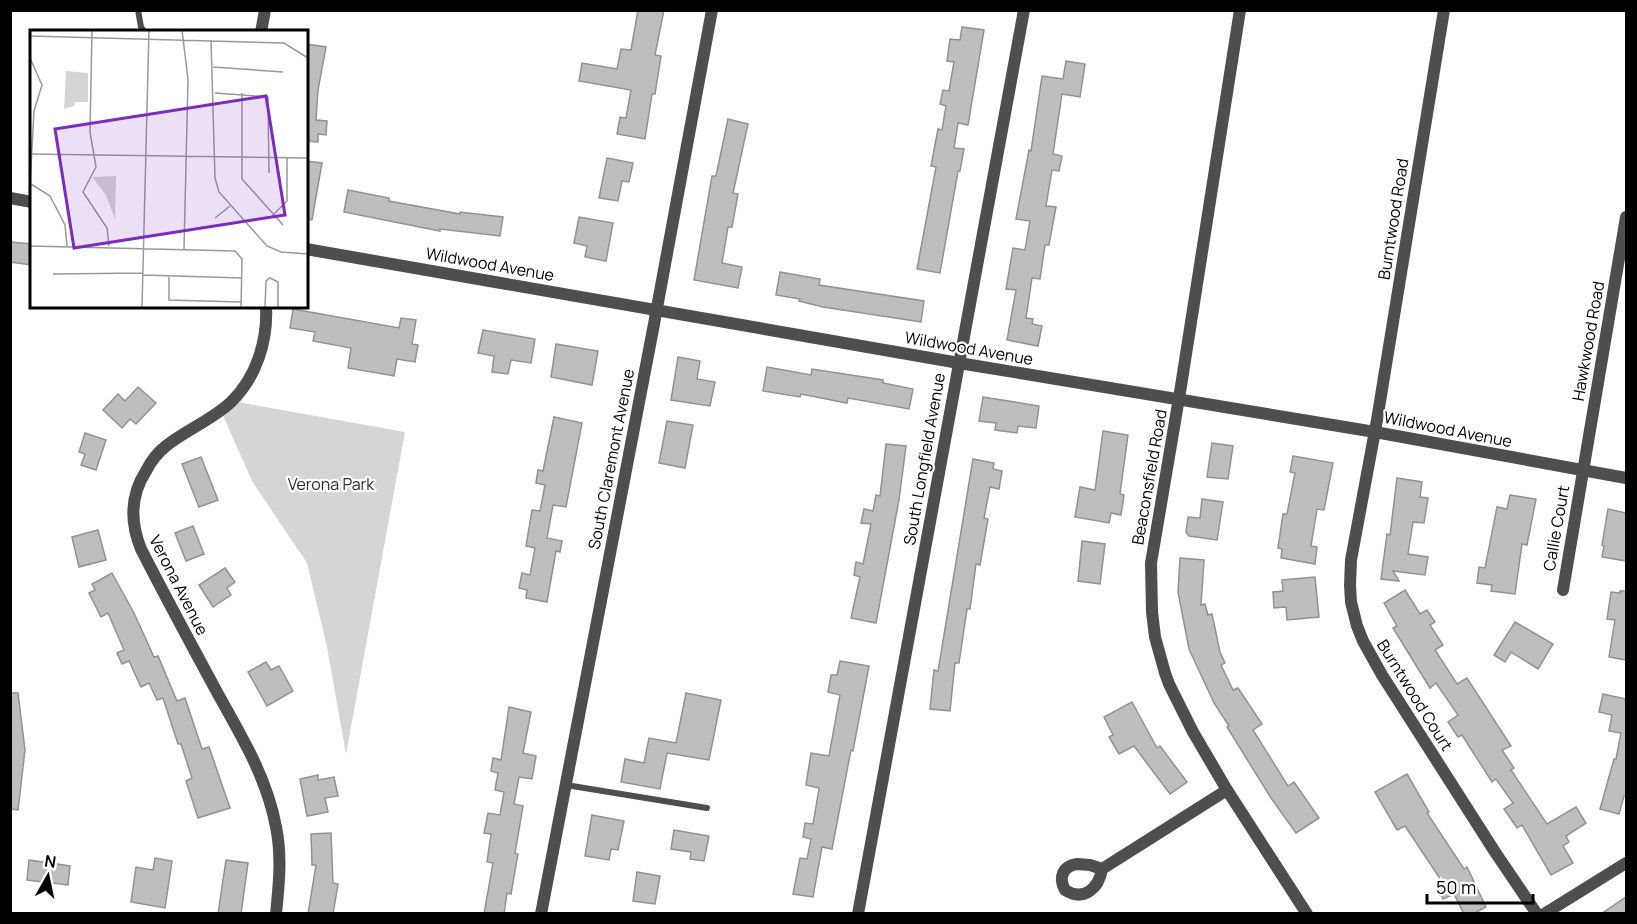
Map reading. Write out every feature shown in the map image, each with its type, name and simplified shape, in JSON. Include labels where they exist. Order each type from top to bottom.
[{"type":"street","points":[[261,30],[265,10]]},
{"type":"street","name":"South Claremont Avenue","points":[[542,914],[712,10]]},
{"type":"street","name":"South Longfield Avenue","points":[[858,914],[1024,10]]},
{"type":"street","name":"Beaconsfield Road","points":[[1240,10],[1151,563],[1152,612],[1155,637],[1169,684],[1193,732],[1227,790],[1307,914]]},
{"type":"street","name":"Burntwood Road","points":[[1375,432],[1444,10]]},
{"type":"street","points":[[10,198],[30,202]]},
{"type":"street","name":"Hawkwood Road","points":[[1583,471],[1626,217]]},
{"type":"street","name":"Wildwood Avenue","points":[[308,249],[959,363],[1375,432],[1626,478]]},
{"type":"street","name":"Verona Avenue","points":[[266,308],[264,337],[259,356],[242,389],[221,411],[166,446],[153,459],[140,480],[132,509],[134,527],[141,549],[247,746],[263,781],[273,810],[280,860],[276,914]]},
{"type":"street","name":"Burntwood Court","points":[[1375,432],[1351,560],[1351,602],[1357,626],[1382,675],[1537,914]]},
{"type":"street","name":"Callie Court","points":[[1563,590],[1583,471]]},
{"type":"street","points":[[1102,868],[1227,790]]},
{"type":"street","points":[[1544,914],[1626,863]]},
{"type":"lane","points":[[138,10],[143,30]]},
{"type":"lane","points":[[566,785],[707,808]]},
{"type":"green space","name":"Verona Park","points":[[232,401],[405,432],[346,754],[327,647],[307,563],[252,481],[221,411]]},
{"type":"building","points":[[638,10],[664,10],[655,55],[661,56],[645,139],[617,134],[620,117],[626,118],[631,90],[579,81],[582,63],[617,69],[621,49],[631,50]]},
{"type":"building","points":[[962,27],[984,30],[968,125],[958,123],[954,148],[964,149],[940,273],[917,269],[936,167],[931,166],[938,129],[942,130],[946,106],[940,104],[943,90],[949,91],[954,62],[947,61],[950,39],[960,40]]},
{"type":"building","points":[[308,44],[326,47],[318,90],[316,120],[327,121],[326,135],[318,134],[318,142],[308,141]]},
{"type":"building","points":[[1066,61],[1085,64],[1080,97],[1062,94],[1053,154],[1062,156],[1059,171],[1052,170],[1046,206],[1056,207],[1049,245],[1045,245],[1040,279],[1032,278],[1026,318],[1033,319],[1032,324],[1042,326],[1038,346],[1007,340],[1016,290],[1006,289],[1013,248],[1025,250],[1030,221],[1016,219],[1029,150],[1031,151],[1042,76],[1063,79]]},
{"type":"building","points":[[728,119],[748,124],[733,193],[738,194],[732,227],[728,227],[722,263],[742,267],[738,288],[694,280],[712,176],[716,176]]},
{"type":"building","points":[[607,158],[633,163],[629,182],[622,181],[618,201],[599,198]]},
{"type":"building","points":[[308,161],[322,163],[312,220],[308,219]]},
{"type":"building","points":[[348,190],[389,198],[389,201],[460,214],[460,212],[503,217],[500,236],[440,229],[440,231],[344,212]]},
{"type":"building","points":[[579,217],[613,223],[606,261],[585,257],[587,246],[574,243]]},
{"type":"building","points":[[10,242],[30,244],[30,265],[10,262]]},
{"type":"building","points":[[780,272],[820,279],[819,285],[924,301],[921,322],[823,307],[799,301],[800,299],[776,295]]},
{"type":"building","points":[[293,309],[399,328],[401,318],[416,320],[412,344],[418,345],[415,362],[397,359],[394,376],[348,368],[351,348],[313,341],[315,332],[290,328]]},
{"type":"building","points":[[483,330],[535,339],[531,363],[511,360],[508,374],[492,372],[494,356],[478,353]]},
{"type":"building","points":[[556,344],[598,351],[592,385],[551,377]]},
{"type":"building","points":[[678,357],[700,361],[697,379],[715,382],[710,406],[671,400]]},
{"type":"building","points":[[767,367],[811,375],[812,369],[883,380],[883,383],[913,389],[909,409],[848,398],[847,403],[801,394],[800,397],[763,391]]},
{"type":"building","points":[[138,387],[156,403],[136,424],[130,419],[122,428],[103,410],[118,394],[125,401]]},
{"type":"building","points":[[983,397],[1039,406],[1036,428],[1018,426],[1017,433],[995,430],[996,423],[979,421]]},
{"type":"building","points":[[554,417],[582,423],[566,507],[553,505],[547,538],[562,541],[560,552],[556,551],[547,602],[526,598],[527,590],[519,588],[522,573],[530,575],[535,548],[526,546],[532,510],[540,511],[545,485],[536,483],[538,470],[543,471]]},
{"type":"building","points":[[667,421],[693,425],[685,468],[659,463]]},
{"type":"building","points":[[1103,431],[1128,435],[1120,494],[1124,495],[1121,515],[1111,513],[1109,523],[1075,517],[1080,487],[1095,490]]},
{"type":"building","points":[[85,433],[106,440],[96,470],[81,465],[85,454],[79,452]]},
{"type":"building","points":[[1212,443],[1233,446],[1228,479],[1207,477]]},
{"type":"building","points":[[886,444],[906,446],[899,500],[876,623],[851,618],[860,577],[854,575],[856,562],[863,564],[871,524],[861,523],[864,509],[873,511],[876,495],[880,496]]},
{"type":"building","points":[[1293,456],[1333,463],[1324,510],[1317,509],[1311,546],[1317,547],[1315,564],[1281,558],[1282,549],[1278,548],[1283,514],[1287,514],[1295,473],[1290,472]]},
{"type":"building","points":[[201,457],[218,500],[199,507],[182,464]]},
{"type":"building","points":[[973,459],[994,463],[993,469],[1002,471],[999,489],[990,487],[984,518],[988,519],[980,565],[976,564],[959,663],[955,663],[950,711],[930,709],[934,670],[938,671]]},
{"type":"building","points":[[1397,478],[1422,482],[1420,497],[1428,498],[1424,523],[1413,522],[1408,554],[1428,557],[1425,575],[1393,571],[1399,581],[1381,579],[1387,534],[1390,535]]},
{"type":"building","points":[[1510,495],[1536,499],[1527,545],[1522,544],[1515,594],[1491,591],[1492,585],[1477,583],[1479,567],[1485,568],[1497,507],[1507,509]]},
{"type":"building","points":[[1202,499],[1223,502],[1217,540],[1189,536],[1186,532],[1188,517],[1200,518]]},
{"type":"building","points":[[1608,509],[1626,513],[1626,561],[1602,557]]},
{"type":"building","points":[[193,526],[204,554],[186,561],[175,533]]},
{"type":"building","points":[[98,530],[106,560],[79,567],[72,537]]},
{"type":"building","points":[[1082,541],[1105,544],[1100,584],[1078,581]]},
{"type":"building","points":[[1180,558],[1204,560],[1201,605],[1205,604],[1208,615],[1212,614],[1220,652],[1225,663],[1221,665],[1233,690],[1238,688],[1262,724],[1253,730],[1288,786],[1294,782],[1319,818],[1296,833],[1271,798],[1227,727],[1229,726],[1214,703],[1189,649],[1178,592]]},
{"type":"building","points":[[225,568],[235,582],[227,588],[231,595],[213,607],[199,585]]},
{"type":"building","points":[[112,573],[154,657],[158,656],[177,701],[185,698],[202,749],[209,747],[230,808],[198,818],[186,781],[192,778],[163,698],[157,700],[149,683],[141,687],[129,661],[122,664],[117,653],[124,650],[108,613],[101,617],[89,593],[95,590],[92,584]]},
{"type":"building","points":[[1315,577],[1319,617],[1287,620],[1286,607],[1274,608],[1273,592],[1283,591],[1282,580]]},
{"type":"building","points":[[1405,590],[1420,614],[1427,610],[1435,622],[1430,625],[1443,645],[1435,650],[1457,684],[1467,678],[1511,746],[1502,750],[1514,768],[1511,770],[1547,824],[1576,807],[1586,823],[1566,836],[1569,842],[1563,846],[1573,863],[1551,875],[1522,825],[1517,828],[1504,809],[1513,803],[1496,779],[1492,782],[1462,735],[1458,737],[1448,722],[1458,715],[1436,683],[1430,688],[1393,628],[1397,626],[1384,603]]},
{"type":"building","points":[[1620,591],[1626,591],[1626,660],[1609,657],[1615,620],[1607,619],[1611,592],[1620,593]]},
{"type":"building","points":[[1515,622],[1553,644],[1538,669],[1511,652],[1505,662],[1494,655]]},
{"type":"building","points":[[840,661],[869,666],[853,751],[851,750],[832,849],[822,847],[813,897],[793,894],[800,858],[807,859],[811,839],[803,837],[805,823],[813,824],[819,788],[806,785],[811,753],[829,756],[840,695],[828,692],[831,675],[837,675]]},
{"type":"building","points":[[266,662],[271,670],[279,666],[293,691],[267,706],[248,672]]},
{"type":"building","points":[[10,693],[18,693],[25,750],[18,810],[10,809]]},
{"type":"building","points":[[686,693],[721,700],[709,760],[667,753],[660,789],[621,782],[625,759],[644,763],[649,738],[676,743]]},
{"type":"building","points":[[1603,694],[1626,699],[1626,796],[1624,796],[1619,814],[1600,809],[1614,759],[1616,759],[1621,733],[1609,731],[1612,715],[1599,712]]},
{"type":"building","points":[[1132,702],[1157,748],[1160,746],[1187,782],[1170,794],[1134,746],[1119,754],[1109,737],[1113,735],[1104,717]]},
{"type":"building","points":[[509,707],[531,712],[523,753],[536,756],[532,779],[519,777],[514,804],[523,806],[511,894],[507,893],[504,914],[484,914],[493,863],[487,862],[491,834],[484,833],[488,813],[500,815],[504,792],[495,790],[498,773],[491,771],[493,758],[501,760]]},
{"type":"building","points":[[1407,774],[1429,812],[1427,813],[1464,869],[1467,867],[1486,907],[1473,914],[1464,914],[1454,894],[1443,899],[1436,883],[1441,880],[1405,826],[1397,830],[1375,792]]},
{"type":"building","points":[[318,775],[318,780],[334,777],[338,796],[325,798],[328,812],[307,816],[300,779]]},
{"type":"building","points":[[592,815],[624,821],[618,850],[611,849],[609,860],[585,856]]},
{"type":"building","points":[[674,830],[709,836],[704,861],[690,859],[691,852],[671,849]]},
{"type":"building","points":[[331,833],[333,883],[338,884],[333,914],[308,914],[316,865],[312,865],[311,834]]},
{"type":"building","points":[[155,858],[172,861],[165,908],[131,902],[136,867],[153,870]]},
{"type":"building","points":[[29,860],[70,866],[68,885],[27,880]]},
{"type":"building","points":[[226,860],[248,863],[241,914],[218,914]]},
{"type":"building","points":[[637,872],[660,876],[655,904],[633,901]]},
{"type":"building","points":[[1626,897],[1626,914],[1601,914]]}]
